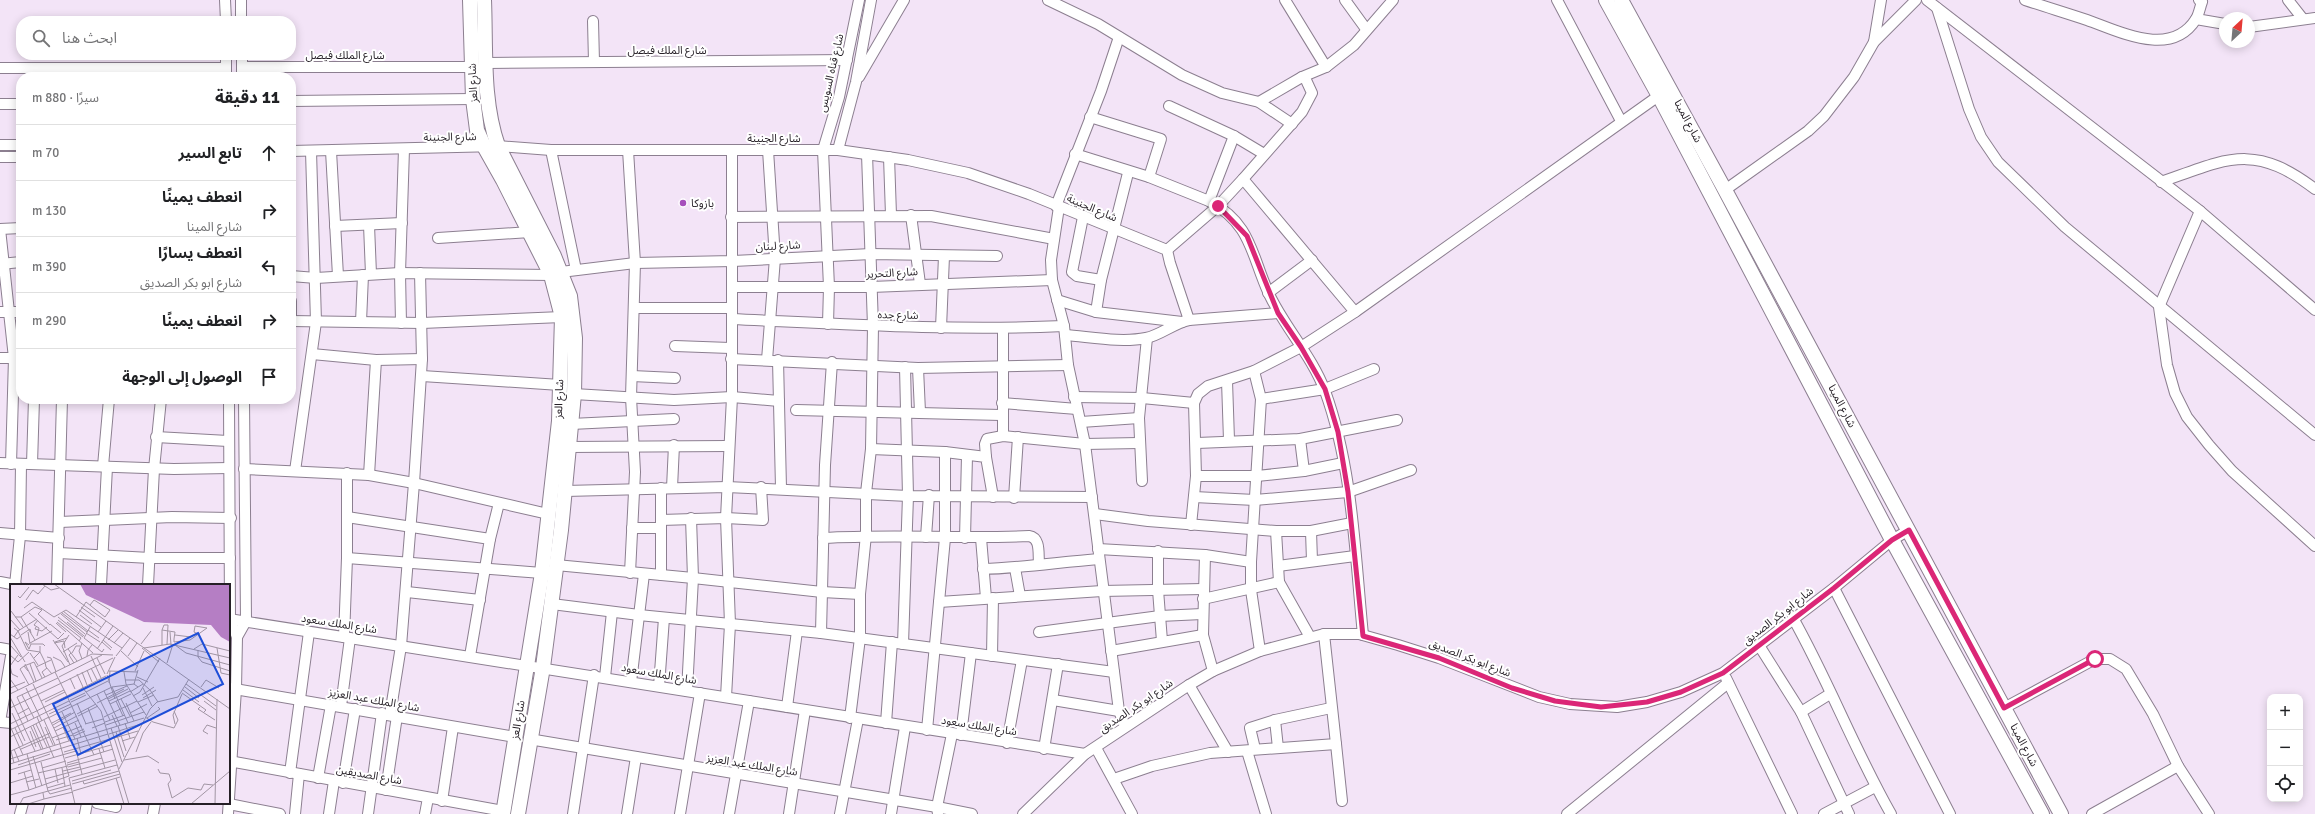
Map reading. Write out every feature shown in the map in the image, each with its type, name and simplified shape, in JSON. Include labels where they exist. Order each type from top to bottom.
[{"type":"main road","name":"شارع العز","points":[[470,0],[473,99],[476,126],[491,147],[556,274],[562,317],[559,421],[542,573],[503,812]]},
{"type":"main road","name":"شارع العز","points":[[484,0],[491,147],[530,232],[570,296],[574,314],[574,394],[565,492],[543,667],[529,739],[518,814]]},
{"type":"main road","name":"شارع المينا","points":[[1606,0],[1726,190],[2061,814]]},
{"type":"main road","name":"شارع المينا","points":[[1620,0],[1664,92],[1892,540],[2042,814]]},
{"type":"street","points":[[225,0],[226,16]]},
{"type":"street","points":[[241,0],[242,16]]},
{"type":"street","name":"شارع قناه السويس","points":[[828,324],[829,287],[823,150],[839,97],[859,0]]},
{"type":"street","points":[[838,150],[856,82],[871,0]]},
{"type":"street","points":[[856,82],[882,40],[904,0]]},
{"type":"street","points":[[1048,0],[1119,37],[1182,75],[1222,93],[1259,102],[1292,124]]},
{"type":"street","points":[[1285,0],[1326,67]]},
{"type":"street","points":[[1345,0],[1366,29]]},
{"type":"street","points":[[1259,102],[1302,77],[1326,67],[1354,45],[1366,29],[1393,0]]},
{"type":"street","points":[[1556,0],[1621,121]]},
{"type":"street","points":[[1874,42],[1881,0]]},
{"type":"street","points":[[1726,190],[1808,132],[1824,116],[1854,77],[1874,42],[1916,0]]},
{"type":"street","points":[[1927,0],[2200,211],[2315,310]]},
{"type":"street","points":[[2025,0],[2086,20],[2131,37],[2156,40],[2177,36],[2196,20],[2202,2],[2199,0]]},
{"type":"street","points":[[2288,0],[2303,19]]},
{"type":"street","points":[[1937,8],[1963,92],[1975,125],[1987,147],[2009,174],[2040,204],[2159,307],[2315,435]]},
{"type":"street","points":[[2255,26],[2315,18]]},
{"type":"street","points":[[2196,20],[2219,23]]},
{"type":"street","points":[[593,22],[594,62]]},
{"type":"street","points":[[1119,37],[1057,206],[1052,280],[1064,330],[1074,398],[1081,422],[1085,444],[1095,514],[1102,591],[1108,622],[1119,711],[1125,726]]},
{"type":"street","points":[[226,60],[226,72]]},
{"type":"street","points":[[242,60],[242,72]]},
{"type":"street","name":"شارع الملك فيصل","points":[[487,63],[847,60]]},
{"type":"street","name":"شارع الملك فيصل","points":[[242,72],[472,67]]},
{"type":"street","points":[[0,68],[51,72]]},
{"type":"street","points":[[1186,321],[1167,250],[1213,203],[1243,179],[1307,106],[1311,97],[1309,85],[1302,77]]},
{"type":"street","points":[[1192,525],[1197,443],[1194,403],[1198,394],[1208,386],[1228,381],[1254,371],[1301,347],[1355,312],[1621,121],[1664,92]]},
{"type":"street","points":[[296,101],[473,99]]},
{"type":"street","points":[[0,104],[16,104]]},
{"type":"street","points":[[1169,106],[1234,136],[1264,154]]},
{"type":"street","points":[[1090,117],[1160,139],[1149,178]]},
{"type":"street","points":[[1213,203],[1234,136]]},
{"type":"street","points":[[0,146],[16,145]]},
{"type":"street","name":"شارع الجنينة","points":[[296,151],[491,147],[551,150],[838,150],[936,165],[968,173],[1057,206],[1115,231],[1167,250]]},
{"type":"street","points":[[401,323],[400,273],[404,149]]},
{"type":"street","points":[[551,150],[576,270]]},
{"type":"street","points":[[628,150],[635,263],[635,308],[631,398],[635,491],[630,573]]},
{"type":"street","points":[[767,360],[775,258],[768,150]]},
{"type":"street","points":[[295,471],[304,393],[312,354],[316,322],[316,278],[311,151]]},
{"type":"street","points":[[332,151],[338,276]]},
{"type":"street","points":[[726,697],[730,624],[726,518],[728,446],[732,397],[730,348],[733,287],[731,216],[732,151]]},
{"type":"street","points":[[840,814],[854,718],[860,638],[860,594],[866,535],[866,493],[871,449],[870,412],[873,326],[868,154]]},
{"type":"street","points":[[1075,154],[1128,173],[1149,178],[1213,203],[1247,236],[1268,293],[1278,313],[1301,347],[1325,389],[1338,432],[1352,523],[1363,636]]},
{"type":"street","points":[[0,157],[16,157]]},
{"type":"street","points":[[889,157],[891,215]]},
{"type":"street","points":[[2161,182],[2216,163],[2246,158],[2274,163],[2315,189]]},
{"type":"street","points":[[1096,312],[1102,280],[1128,173]]},
{"type":"street","points":[[1243,179],[1355,312]]},
{"type":"street","points":[[2200,211],[2159,307],[2167,365],[2175,393],[2187,418],[2232,470],[2315,546]]},
{"type":"street","points":[[731,216],[773,218],[911,215],[939,217],[1054,239]]},
{"type":"street","points":[[911,215],[920,284]]},
{"type":"street","points":[[1083,217],[1072,272],[1077,276],[1102,280]]},
{"type":"street","points":[[335,226],[402,222]]},
{"type":"street","points":[[361,322],[367,274],[369,225]]},
{"type":"street","points":[[16,228],[0,229],[5,312],[16,354]]},
{"type":"street","points":[[438,238],[530,232]]},
{"type":"street","name":"شارع لبنان","points":[[296,276],[316,278],[400,273],[556,274],[576,270],[635,263],[733,261],[871,254],[916,256],[998,256]]},
{"type":"street","points":[[941,328],[944,256]]},
{"type":"street","points":[[1268,293],[1312,260]]},
{"type":"street","points":[[2,264],[16,263]]},
{"type":"street","points":[[368,814],[371,788],[389,714],[401,646],[422,376],[420,273]]},
{"type":"street","name":"شارع التحرير","points":[[733,287],[871,287],[942,283],[1052,280]]},
{"type":"street","points":[[1057,300],[1096,312],[1186,321],[1278,313]]},
{"type":"street","points":[[635,308],[732,308]]},
{"type":"street","points":[[5,312],[16,312]]},
{"type":"street","points":[[296,321],[422,323],[562,317]]},
{"type":"street","name":"شارع جده","points":[[732,319],[873,326],[1064,330],[1125,340],[1147,338],[1186,321]]},
{"type":"street","points":[[1003,329],[1001,415],[1003,436]]},
{"type":"street","points":[[1142,481],[1139,418],[1147,338]]},
{"type":"street","points":[[675,346],[730,348]]},
{"type":"street","points":[[312,354],[376,360],[422,359]]},
{"type":"street","points":[[0,358],[16,358]]},
{"type":"street","points":[[731,359],[832,362],[918,368],[1068,365]]},
{"type":"street","points":[[369,475],[376,360]]},
{"type":"street","points":[[778,360],[781,488]]},
{"type":"street","points":[[821,633],[823,538],[832,362]]},
{"type":"street","points":[[903,644],[908,496],[905,366]]},
{"type":"street","points":[[918,368],[920,412]]},
{"type":"street","points":[[1261,399],[1325,389],[1374,369]]},
{"type":"street","points":[[1254,371],[1261,399],[1251,562],[1251,590],[1260,651]]},
{"type":"street","points":[[422,376],[560,385]]},
{"type":"street","points":[[632,376],[675,378]]},
{"type":"street","points":[[1228,381],[1229,440]]},
{"type":"street","points":[[574,394],[674,400],[732,397],[779,401]]},
{"type":"street","points":[[1074,398],[1142,398],[1194,403]]},
{"type":"street","points":[[1002,403],[1077,409]]},
{"type":"street","points":[[15,584],[20,536],[16,464],[17,404]]},
{"type":"street","points":[[32,464],[34,404]]},
{"type":"street","points":[[57,584],[60,522],[59,465],[62,404]]},
{"type":"street","points":[[101,584],[101,555],[105,520],[105,467],[109,404]]},
{"type":"street","points":[[148,584],[156,437],[160,404]]},
{"type":"street","points":[[229,404],[228,441],[231,518],[230,619],[237,637]]},
{"type":"street","points":[[230,761],[237,637],[246,621],[244,404]]},
{"type":"street","points":[[796,410],[1001,415]]},
{"type":"street","points":[[1081,422],[1139,418]]},
{"type":"street","points":[[571,424],[674,419]]},
{"type":"street","points":[[1197,443],[1229,440],[1259,441],[1300,439],[1397,420]]},
{"type":"street","points":[[993,497],[986,457],[985,444],[987,439],[1003,436],[1085,444],[1139,443]]},
{"type":"street","points":[[156,437],[228,441]]},
{"type":"street","points":[[1014,498],[1018,437]]},
{"type":"street","points":[[1300,439],[1304,471]]},
{"type":"street","points":[[569,447],[674,445],[728,446]]},
{"type":"street","points":[[672,488],[674,445]]},
{"type":"street","points":[[871,449],[945,452],[967,456],[986,457]]},
{"type":"street","points":[[927,730],[945,538],[945,452]]},
{"type":"street","points":[[966,538],[965,496],[967,456]]},
{"type":"street","points":[[0,463],[154,469],[229,468]]},
{"type":"street","points":[[1196,476],[1257,476],[1304,471],[1343,463]]},
{"type":"street","points":[[244,469],[369,475],[414,483],[548,514]]},
{"type":"street","points":[[1194,497],[1255,500],[1348,492],[1411,470]]},
{"type":"street","points":[[318,778],[336,706],[347,638],[347,473]]},
{"type":"street","points":[[632,528],[691,518],[762,520],[761,487]]},
{"type":"street","points":[[565,492],[635,491],[661,488],[761,487],[908,496],[929,495],[1014,498],[1092,497]]},
{"type":"street","points":[[661,488],[661,575]]},
{"type":"street","points":[[926,537],[929,495]]},
{"type":"street","points":[[470,656],[486,570],[490,539],[499,503]]},
{"type":"street","points":[[1095,514],[1192,525],[1276,531],[1311,531],[1352,523]]},
{"type":"street","points":[[347,517],[490,539]]},
{"type":"street","points":[[60,522],[231,518]]},
{"type":"street","points":[[687,691],[693,578],[691,518]]},
{"type":"street","name":"شارع ابو بكر الصديق","points":[[1023,814],[1085,754],[1096,748],[1125,726],[1189,685],[1213,671],[1260,651],[1324,634],[1363,636],[1439,658],[1539,697],[1586,706],[1617,707],[1647,702],[1681,692],[1723,673],[1760,647],[1793,618],[1834,588],[1892,540],[1909,530]]},
{"type":"street","points":[[1276,531],[1279,582],[1310,637]]},
{"type":"street","points":[[1311,531],[1312,561]]},
{"type":"street","points":[[0,533],[20,536],[59,538]]},
{"type":"street","points":[[823,538],[866,535],[945,538],[1032,537],[1037,542],[1039,563]]},
{"type":"street","points":[[981,538],[983,569],[989,598],[992,656]]},
{"type":"street","points":[[983,569],[1015,568],[1098,554],[1158,552],[1206,555],[1251,562]]},
{"type":"street","points":[[1158,552],[1158,590],[1162,641]]},
{"type":"street","points":[[59,553],[150,558],[230,558]]},
{"type":"street","points":[[1206,555],[1202,614],[1203,635],[1213,671]]},
{"type":"street","points":[[1278,566],[1355,556]]},
{"type":"street","points":[[347,558],[408,562],[486,570],[542,573]]},
{"type":"street","points":[[556,566],[693,578],[822,592],[860,594]]},
{"type":"street","points":[[1015,568],[1020,596]]},
{"type":"street","points":[[631,682],[644,574]]},
{"type":"street","points":[[0,582],[10,584]]},
{"type":"street","points":[[939,602],[1102,591],[1158,590],[1203,594],[1251,590],[1279,582]]},
{"type":"street","points":[[1834,588],[1950,814]]},
{"type":"street","points":[[406,592],[480,600]]},
{"type":"street","points":[[552,604],[664,618],[797,630],[1114,672]]},
{"type":"street","points":[[605,677],[612,612]]},
{"type":"street","points":[[1039,632],[1160,616],[1202,614]]},
{"type":"street","points":[[659,686],[664,618]]},
{"type":"street","points":[[1793,618],[1808,646],[1875,787],[1891,814]]},
{"type":"street","name":"شارع الملك سعود","points":[[230,619],[594,675],[700,694],[1044,749],[1085,754]]},
{"type":"street","points":[[787,707],[797,630]]},
{"type":"street","points":[[295,814],[294,774],[301,700],[310,632]]},
{"type":"street","points":[[1324,634],[1342,801]]},
{"type":"street","points":[[1111,651],[1203,635]]},
{"type":"street","points":[[886,723],[892,642]]},
{"type":"street","points":[[1760,647],[1801,712],[1849,814]]},
{"type":"street","points":[[0,648],[10,650]]},
{"type":"street","points":[[938,810],[956,734],[971,653]]},
{"type":"street","points":[[2004,708],[2095,659],[2110,659],[2126,669],[2153,714],[2178,766],[2209,814]]},
{"type":"street","points":[[1007,743],[1022,660]]},
{"type":"street","points":[[10,662],[0,722],[10,724]]},
{"type":"street","points":[[1044,749],[1058,664]]},
{"type":"street","points":[[1723,673],[1792,814]]},
{"type":"street","points":[[573,814],[594,675]]},
{"type":"street","points":[[1567,814],[1728,683]]},
{"type":"street","points":[[1189,685],[1228,752]]},
{"type":"street","name":"شارع الملك عبد العزيز","points":[[233,688],[389,714],[515,738]]},
{"type":"street","points":[[680,814],[700,694]]},
{"type":"street","points":[[1801,712],[1830,694]]},
{"type":"street","points":[[1052,700],[1119,711]]},
{"type":"street","points":[[729,814],[749,701]]},
{"type":"street","points":[[1266,814],[1251,750],[1250,728],[1275,720],[1331,708]]},
{"type":"street","points":[[329,814],[355,709]]},
{"type":"street","points":[[789,814],[805,710]]},
{"type":"street","points":[[386,790],[389,714]]},
{"type":"street","points":[[1275,720],[1278,748]]},
{"type":"street","points":[[442,801],[453,727]]},
{"type":"street","points":[[891,814],[906,727]]},
{"type":"street","name":"شارع الملك عبد العزيز","points":[[529,739],[794,784],[894,799],[938,810],[972,814]]},
{"type":"street","points":[[1114,779],[1178,760],[1210,753],[1336,744]]},
{"type":"street","points":[[1096,748],[1132,814]]},
{"type":"street","points":[[627,814],[636,757]]},
{"type":"street","name":"شارع الصديقين","points":[[230,761],[503,812]]},
{"type":"street","points":[[2092,814],[2178,766]]},
{"type":"street","points":[[1824,814],[1875,787]]},
{"type":"street","points":[[426,814],[428,798]]},
{"type":"street","points":[[20,814],[23,804]]},
{"type":"street","points":[[48,814],[51,804]]},
{"type":"street","points":[[85,814],[87,804]]},
{"type":"street","points":[[101,804],[116,808]]},
{"type":"street","points":[[153,814],[155,804]]},
{"type":"street","points":[[228,809],[280,814]]},
{"type":"place","name":"بازوكا","points":[[683,203]]},
{"type":"route","points":[[1218,206],[1240,227],[1247,236],[1258,260],[1268,293],[1278,313],[1301,347],[1325,389],[1338,432],[1348,492],[1363,636],[1439,658],[1512,688],[1539,697],[1586,706],[1617,707],[1632,705],[1681,692],[1723,673],[1760,647],[1793,618],[1834,588],[1892,540],[1909,530],[2004,708],[2095,659]]}]
